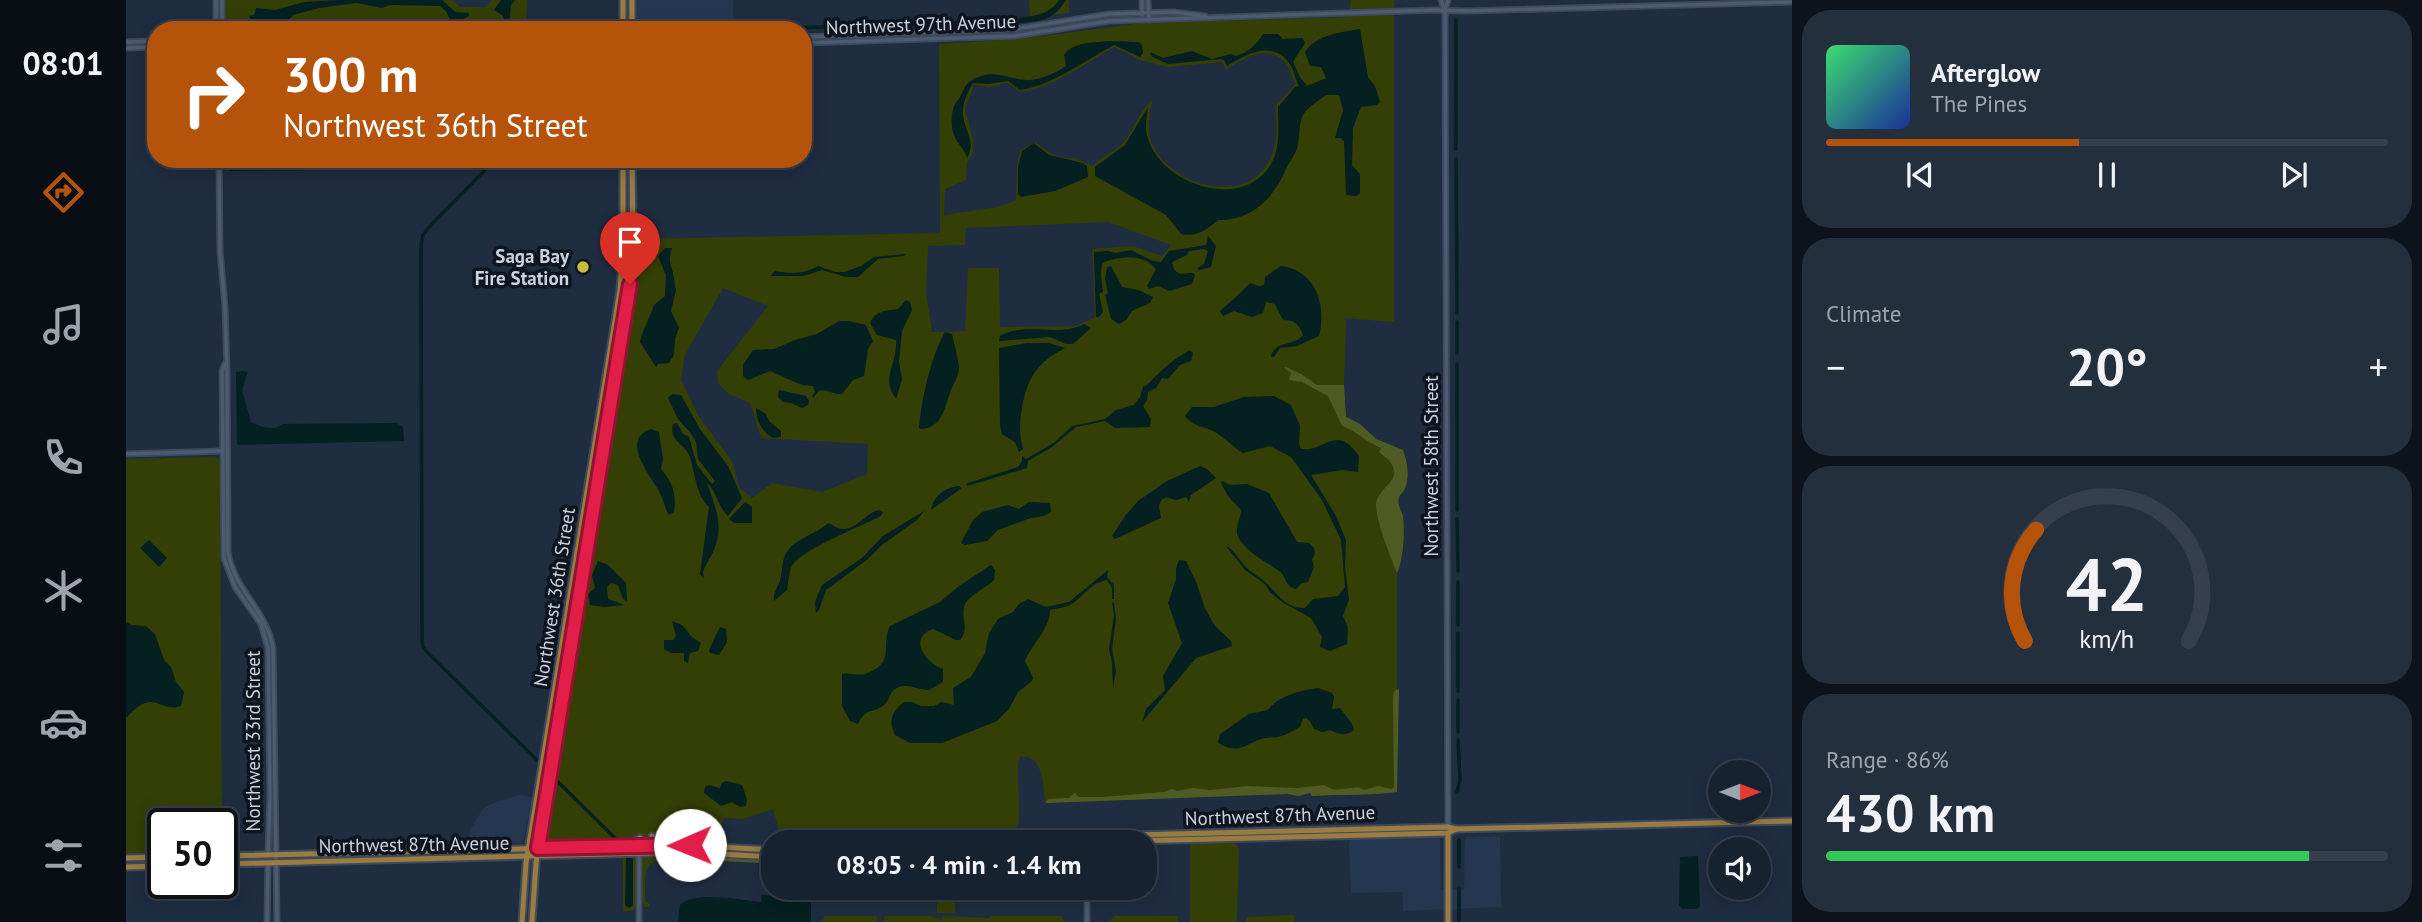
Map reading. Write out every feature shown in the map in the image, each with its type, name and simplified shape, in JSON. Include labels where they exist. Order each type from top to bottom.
[{"type":"main road","points":[[623,0],[623,21]]},
{"type":"main road","points":[[632,0],[632,21]]},
{"type":"main road","name":"Northwest 36th Street","points":[[522,922],[529,848],[621,278],[623,168]]},
{"type":"main road","name":"Northwest 36th Street","points":[[532,922],[538,848],[631,275],[632,168]]},
{"type":"main road","points":[[623,180],[633,190]]},
{"type":"main road","points":[[623,231],[633,231]]},
{"type":"main road","points":[[607,374],[616,375]]},
{"type":"main road","points":[[600,417],[609,419]]},
{"type":"main road","points":[[591,469],[600,471]]},
{"type":"main road","points":[[583,518],[592,519]]},
{"type":"main road","points":[[567,616],[576,618]]},
{"type":"main road","points":[[540,781],[548,793]]},
{"type":"main road","points":[[539,790],[545,806]]},
{"type":"main road","name":"Northwest 87th Avenue","points":[[1157,837],[1792,821]]},
{"type":"main road","name":"Northwest 58th Street","points":[[1448,830],[1448,922]]},
{"type":"main road","points":[[652,836],[656,846]]},
{"type":"main road","points":[[625,846],[640,838]]},
{"type":"main road","name":"Northwest 87th Avenue","points":[[238,856],[603,846],[690,845],[761,849]]},
{"type":"main road","points":[[582,854],[603,846]]},
{"type":"main road","points":[[431,851],[431,859]]},
{"type":"main road","name":"Northwest 87th Avenue","points":[[238,864],[687,852],[761,856]]},
{"type":"main road","points":[[126,858],[147,857]]},
{"type":"main road","points":[[126,867],[147,866]]},
{"type":"street","points":[[216,0],[216,21]]},
{"type":"street","points":[[222,0],[222,21]]},
{"type":"street","points":[[1142,0],[1142,20]]},
{"type":"street","points":[[1148,0],[1149,20]]},
{"type":"street","name":"Northwest 58th Street","points":[[1441,0],[1445,10]]},
{"type":"street","name":"Northwest 58th Street","points":[[1448,0],[1445,10],[1448,830]]},
{"type":"street","name":"Northwest 97th Avenue","points":[[812,43],[1015,36],[1086,23],[1207,17],[1792,2]]},
{"type":"street","name":"Northwest 97th Avenue","points":[[812,37],[1014,29],[1083,17],[1142,13],[1174,12],[1207,17]]},
{"type":"street","points":[[126,42],[147,41]]},
{"type":"street","points":[[126,48],[147,47]]},
{"type":"street","name":"Northwest 33rd Street","points":[[219,168],[220,251],[225,307],[226,362],[222,371],[229,558],[240,587],[261,614],[270,633],[274,654],[277,922]]},
{"type":"street","points":[[126,454],[225,451]]},
{"type":"street","name":"Northwest 33rd Street","points":[[225,451],[224,558],[232,582],[257,617],[267,640],[269,661],[267,922]]},
{"type":"street","points":[[274,705],[270,710],[274,718]]},
{"type":"street","points":[[639,853],[639,922]]},
{"type":"street","points":[[1087,900],[1087,922]]},
{"type":"shaded area","points":[[442,0],[455,12],[469,13],[469,16],[459,21],[451,21],[440,6],[390,5],[382,8],[356,3],[319,8],[293,15],[288,21],[252,21],[249,16],[254,15],[256,8],[275,10],[304,2]]},
{"type":"shaded area","points":[[501,0],[515,0],[511,5],[509,21],[505,21],[502,15],[494,10]]},
{"type":"shaded area","points":[[637,0],[733,0],[733,21],[636,21]]},
{"type":"shaded area","points":[[1059,0],[1066,0],[1052,16],[1019,23],[1019,18],[1047,11]]},
{"type":"shaded area","points":[[1360,29],[1368,77],[1375,86],[1380,102],[1377,105],[1361,107],[1353,128],[1352,165],[1360,174],[1360,193],[1356,196],[1346,195],[1344,141],[1335,138],[1343,110],[1339,95],[1326,95],[1305,112],[1300,123],[1296,152],[1266,200],[1250,213],[1218,220],[1197,234],[1181,234],[1166,215],[1095,176],[1095,167],[1125,145],[1148,107],[1148,139],[1157,156],[1172,171],[1190,182],[1210,188],[1230,189],[1249,184],[1264,173],[1275,155],[1278,107],[1295,87],[1299,86],[1287,60],[1271,51],[1263,51],[1244,56],[1227,66],[1221,59],[1168,64],[1151,56],[1150,52],[1163,58],[1192,51],[1212,59],[1245,52],[1255,45],[1263,34],[1278,34],[1283,39],[1303,38],[1305,43],[1293,62],[1307,86],[1326,78],[1321,67],[1310,66],[1305,52],[1310,46],[1330,35]]},
{"type":"shaded area","points":[[1110,41],[1139,42],[1143,53],[1140,57],[1114,45],[1056,78],[1032,88],[1020,90],[1008,81],[973,83],[963,109],[971,145],[967,158],[955,138],[952,121],[954,107],[969,82],[991,74],[1026,80],[1042,78],[1066,66],[1064,55],[1073,47]]},
{"type":"shaded area","points":[[1034,143],[1049,155],[1083,163],[1087,166],[1088,177],[1055,191],[1021,197],[1018,194],[1018,167],[1022,151]]},
{"type":"shaded area","points":[[230,168],[392,168],[388,169],[230,171]]},
{"type":"shaded area","points":[[1208,236],[1216,246],[1211,267],[1199,270],[1197,268],[1204,264],[1208,251],[1189,251],[1187,255],[1172,262],[1177,273],[1195,275],[1192,284],[1169,291],[1158,286],[1149,289],[1147,286],[1156,269],[1145,260],[1131,257],[1102,263],[1103,292],[1099,294],[1103,312],[1096,317],[1094,252],[1116,253],[1131,250],[1161,262],[1169,251],[1206,245]]},
{"type":"shaded area","points":[[665,248],[672,248],[670,261],[676,290],[671,311],[679,328],[674,355],[669,363],[658,364],[656,367],[640,342],[654,305],[665,296],[666,275],[658,256]]},
{"type":"shaded area","points":[[906,254],[878,259],[858,277],[846,277],[822,270],[804,276],[770,276],[775,271],[797,273],[818,266],[835,272],[845,272],[874,257]]},
{"type":"shaded area","points":[[1111,266],[1122,287],[1139,290],[1153,297],[1150,303],[1132,311],[1126,320],[1119,324],[1111,319],[1105,295],[1108,293],[1105,279],[1107,267]]},
{"type":"shaded area","points":[[1281,266],[1303,274],[1311,282],[1320,302],[1321,325],[1319,336],[1297,346],[1280,348],[1274,357],[1271,357],[1276,348],[1303,335],[1296,323],[1283,320],[1275,304],[1266,302],[1263,313],[1252,317],[1234,311],[1223,316],[1220,311],[1250,283],[1264,285],[1265,277]]},
{"type":"shaded area","points":[[906,300],[910,302],[912,310],[902,331],[899,362],[902,379],[896,399],[891,391],[889,377],[896,340],[877,335],[870,323],[878,314],[898,309]]},
{"type":"shaded area","points":[[839,321],[866,325],[873,341],[868,349],[864,376],[853,380],[842,394],[821,390],[813,398],[813,386],[802,385],[770,371],[748,380],[743,376],[743,365],[753,350],[774,349],[817,334]]},
{"type":"shaded area","points":[[1084,324],[1091,328],[1073,344],[1050,337],[999,341],[1000,336],[1020,330],[1064,330]]},
{"type":"shaded area","points":[[945,332],[952,334],[958,374],[938,421],[929,428],[922,429],[919,428],[922,404],[935,354]]},
{"type":"shaded area","points":[[1027,343],[1049,343],[1065,348],[1050,357],[1030,381],[1021,411],[1023,449],[1019,452],[1015,442],[1002,434],[1000,426],[999,348]]},
{"type":"shaded area","points":[[1190,350],[1193,353],[1191,361],[1180,365],[1168,379],[1162,378],[1156,388],[1148,392],[1143,406],[1151,419],[1150,427],[1115,428],[1105,421],[1076,427],[1052,447],[1028,461],[1027,468],[967,486],[966,484],[971,482],[1018,467],[1022,456],[1026,459],[1055,442],[1072,426],[1105,419],[1116,410],[1134,405],[1143,387]]},
{"type":"shaded area","points":[[236,372],[248,372],[242,390],[251,422],[255,424],[271,428],[283,424],[396,423],[403,427],[404,441],[237,445]]},
{"type":"shaded area","points":[[779,390],[806,396],[808,405],[802,408],[783,402],[778,397]]},
{"type":"shaded area","points":[[672,394],[681,395],[700,429],[728,466],[742,498],[728,516],[707,483],[718,517],[718,534],[717,543],[703,572],[704,579],[700,574],[709,507],[699,490],[690,457],[673,434],[673,424],[677,423],[683,434],[689,437],[697,465],[712,484],[715,481],[698,459],[696,442],[678,419],[668,398]]},
{"type":"shaded area","points":[[1274,396],[1291,405],[1300,426],[1301,449],[1337,440],[1351,446],[1359,456],[1358,472],[1342,470],[1311,475],[1336,516],[1346,540],[1345,566],[1349,600],[1343,616],[1348,627],[1347,644],[1330,651],[1320,647],[1322,637],[1311,618],[1282,602],[1270,592],[1265,584],[1245,570],[1226,546],[1291,606],[1305,608],[1313,599],[1338,596],[1345,587],[1341,540],[1322,500],[1291,457],[1270,446],[1243,453],[1215,432],[1195,424],[1185,416],[1192,407],[1214,407],[1244,397]]},
{"type":"shaded area","points":[[756,408],[766,414],[769,421],[781,431],[781,437],[773,438],[763,429],[758,421]]},
{"type":"shaded area","points":[[651,429],[659,432],[663,459],[661,469],[671,483],[674,494],[674,512],[669,515],[638,450],[642,434]]},
{"type":"shaded area","points":[[1200,466],[1216,478],[1191,495],[1189,502],[1186,497],[1176,500],[1166,497],[1161,500],[1159,506],[1161,518],[1115,539],[1112,536],[1138,501],[1167,481]]},
{"type":"shaded area","points":[[1222,481],[1230,485],[1247,484],[1269,493],[1297,542],[1309,543],[1314,548],[1314,567],[1308,582],[1302,583],[1296,589],[1292,588],[1281,572],[1243,544],[1237,533],[1241,510],[1228,496]]},
{"type":"shaded area","points":[[959,486],[962,488],[931,510],[934,500],[941,493]]},
{"type":"shaded area","points":[[745,502],[752,507],[752,523],[734,523],[729,519]]},
{"type":"shaded area","points":[[1029,502],[1050,503],[1051,512],[998,530],[987,541],[965,545],[961,543],[973,520],[982,512],[1008,505],[1019,509]]},
{"type":"shaded area","points":[[879,510],[883,512],[881,516],[800,557],[791,569],[787,590],[774,601],[788,549],[828,523],[838,528],[849,528]]},
{"type":"shaded area","points":[[924,511],[917,520],[826,590],[816,613],[815,602],[822,585],[862,558],[883,536]]},
{"type":"shaded area","points":[[149,540],[167,558],[159,567],[140,548]]},
{"type":"shaded area","points":[[1179,560],[1186,561],[1205,608],[1215,626],[1231,641],[1232,646],[1196,658],[1142,722],[1146,709],[1165,690],[1163,676],[1182,643],[1168,603]]},
{"type":"shaded area","points":[[598,561],[608,565],[626,583],[627,601],[623,599],[618,585],[611,583],[607,587],[608,599],[624,605],[590,605],[588,594],[595,588],[592,575]]},
{"type":"shaded area","points":[[991,565],[995,570],[994,580],[973,596],[964,607],[965,628],[960,640],[933,629],[921,638],[920,644],[926,656],[943,669],[943,682],[929,690],[896,688],[885,705],[866,713],[858,724],[850,721],[842,706],[842,674],[865,674],[875,670],[884,659],[890,626],[940,602]]},
{"type":"shaded area","points":[[1108,570],[1107,577],[1114,585],[1114,599],[1107,580],[1093,586],[1070,605],[1050,610],[1047,624],[1025,661],[1032,681],[1018,692],[1009,709],[997,721],[942,743],[910,743],[895,735],[892,717],[904,702],[921,706],[934,706],[942,702],[954,705],[953,688],[971,677],[985,653],[989,633],[998,619],[1013,612],[1019,604],[1028,599],[1046,607],[1069,602]]},
{"type":"shaded area","points":[[1112,602],[1116,619],[1112,649],[1116,671],[1113,688],[1109,649],[1114,616]]},
{"type":"shaded area","points":[[672,621],[682,625],[701,643],[698,651],[690,653],[688,663],[684,661],[684,653],[671,653],[664,649],[664,640],[673,640],[676,636]]},
{"type":"shaded area","points":[[126,622],[146,626],[155,634],[164,660],[171,667],[176,682],[184,692],[181,706],[150,702],[143,704],[126,718]]},
{"type":"shaded area","points":[[720,627],[726,629],[727,642],[719,655],[710,653],[709,650]]},
{"type":"shaded area","points":[[1318,688],[1332,693],[1332,709],[1340,708],[1354,730],[1345,734],[1330,730],[1322,732],[1314,729],[1306,718],[1300,727],[1287,734],[1263,738],[1240,748],[1218,743],[1220,734],[1249,714],[1268,710],[1291,694]]},
{"type":"shaded area","points":[[726,781],[742,785],[747,799],[746,806],[740,807],[732,802],[721,806],[704,793],[705,787],[709,785],[720,788]]},
{"type":"shaded area","points":[[520,795],[533,797],[523,843],[470,844],[470,830],[483,809]]},
{"type":"shaded area","points":[[1500,836],[1501,907],[1403,911],[1403,892],[1351,893],[1349,843],[1352,838],[1440,837],[1441,890],[1464,890],[1465,837]]},
{"type":"shaded area","points":[[1698,856],[1700,906],[1697,909],[1682,909],[1679,905],[1680,857]]},
{"type":"shaded area","points":[[626,858],[633,860],[633,905],[629,908],[625,905]]},
{"type":"shaded area","points":[[718,897],[761,902],[811,900],[811,922],[678,922],[680,905],[687,900]]},
{"type":"green space","points":[[225,0],[453,0],[460,7],[486,7],[492,0],[527,0],[526,21],[225,21]]},
{"type":"green space","points":[[1029,0],[1069,0],[1069,13],[1030,17]]},
{"type":"green space","points":[[1351,0],[1394,0],[1394,322],[1344,318],[1344,384],[1346,417],[1360,424],[1376,439],[1403,450],[1406,459],[1407,483],[1398,502],[1404,534],[1397,573],[1397,792],[1045,803],[1043,780],[1038,766],[1028,757],[1020,757],[1019,820],[1018,827],[1013,829],[779,830],[773,809],[743,819],[724,818],[716,830],[716,843],[645,843],[636,839],[547,842],[544,839],[634,302],[639,239],[940,233],[939,44],[1019,39],[1143,23],[1349,17]],"holes":[[[1115,47],[1140,60],[1168,67],[1222,62],[1226,70],[1256,54],[1279,57],[1288,67],[1296,84],[1275,106],[1275,142],[1262,172],[1246,182],[1228,187],[1189,179],[1172,169],[1158,155],[1150,138],[1152,100],[1124,142],[1093,166],[1078,159],[1050,153],[1035,142],[1020,150],[1016,200],[998,207],[944,215],[945,189],[966,180],[967,163],[973,153],[974,142],[965,109],[974,85],[988,87],[1007,83],[1020,92],[1032,90],[1057,80]],[[1108,222],[1171,245],[1162,256],[1133,246],[1092,249],[1095,317],[1076,326],[1000,327],[999,268],[968,268],[965,331],[932,332],[926,292],[928,246],[965,245],[966,228]],[[723,288],[768,306],[717,371],[718,383],[729,394],[750,403],[761,438],[868,444],[867,474],[822,492],[772,483],[752,498],[739,487],[732,461],[698,415],[681,380],[685,355]]]},
{"type":"green space","points":[[1284,368],[1317,385],[1344,385],[1346,417],[1360,424],[1376,439],[1403,450],[1408,474],[1405,488],[1398,499],[1404,534],[1397,573],[1381,530],[1376,505],[1380,494],[1394,475],[1391,463],[1379,452],[1381,448],[1342,426],[1328,396],[1302,382],[1289,380],[1291,373]]},
{"type":"green space","points":[[214,457],[220,460],[222,808],[147,808],[147,853],[126,854],[126,459]]},
{"type":"green space","points":[[1399,689],[1397,792],[1045,803],[1048,799],[1068,798],[1075,793],[1078,797],[1102,797],[1193,788],[1210,790],[1247,786],[1297,788],[1324,785],[1334,790],[1358,787],[1364,790],[1378,786],[1392,789],[1393,699],[1394,691]]},
{"type":"green space","points":[[1194,842],[1234,842],[1239,849],[1237,922],[1190,922],[1190,846]]},
{"type":"green space","points":[[671,854],[668,858],[653,862],[646,872],[645,901],[650,907],[645,907],[642,902],[642,858],[645,855]]},
{"type":"green space","points":[[671,854],[761,858],[761,861],[759,863],[668,858]]},
{"type":"green space","points":[[623,856],[633,856],[636,859],[637,907],[633,911],[623,911]]},
{"type":"green space","points":[[937,900],[985,900],[955,901],[955,913],[937,913]]},
{"type":"green space","points":[[1294,915],[1294,922],[1246,922],[1246,917]]},
{"type":"green space","points":[[825,916],[876,916],[878,922],[821,922]]},
{"type":"green space","points":[[885,916],[931,916],[941,919],[944,916],[1061,916],[1065,922],[883,922]]},
{"type":"green space","points":[[1114,916],[1178,916],[1178,922],[1109,922]]},
{"type":"waterway","points":[[1456,20],[1456,149]]},
{"type":"waterway","points":[[884,25],[1008,22]]},
{"type":"waterway","points":[[812,27],[869,26]]},
{"type":"waterway","points":[[1456,159],[1457,313]]},
{"type":"waterway","points":[[487,168],[429,227],[423,235],[421,246],[422,639],[423,647],[429,654],[537,760]]},
{"type":"waterway","points":[[1457,322],[1457,353]]},
{"type":"waterway","points":[[1457,364],[1457,510]]},
{"type":"waterway","points":[[1457,519],[1458,571]]},
{"type":"waterway","points":[[1458,582],[1458,625]]},
{"type":"waterway","points":[[1458,633],[1458,691]]},
{"type":"waterway","points":[[1458,700],[1458,732]]},
{"type":"waterway","points":[[1457,792],[1460,780],[1458,740]]},
{"type":"waterway","points":[[555,779],[616,839]]},
{"type":"waterway","points":[[1459,840],[1459,867]]},
{"type":"waterway","points":[[1459,889],[1459,922]]},
{"type":"place","name":"Saga Bay Fire Station","points":[[583,267]]},
{"type":"route","points":[[630,284],[538,848],[690,845]]}]
